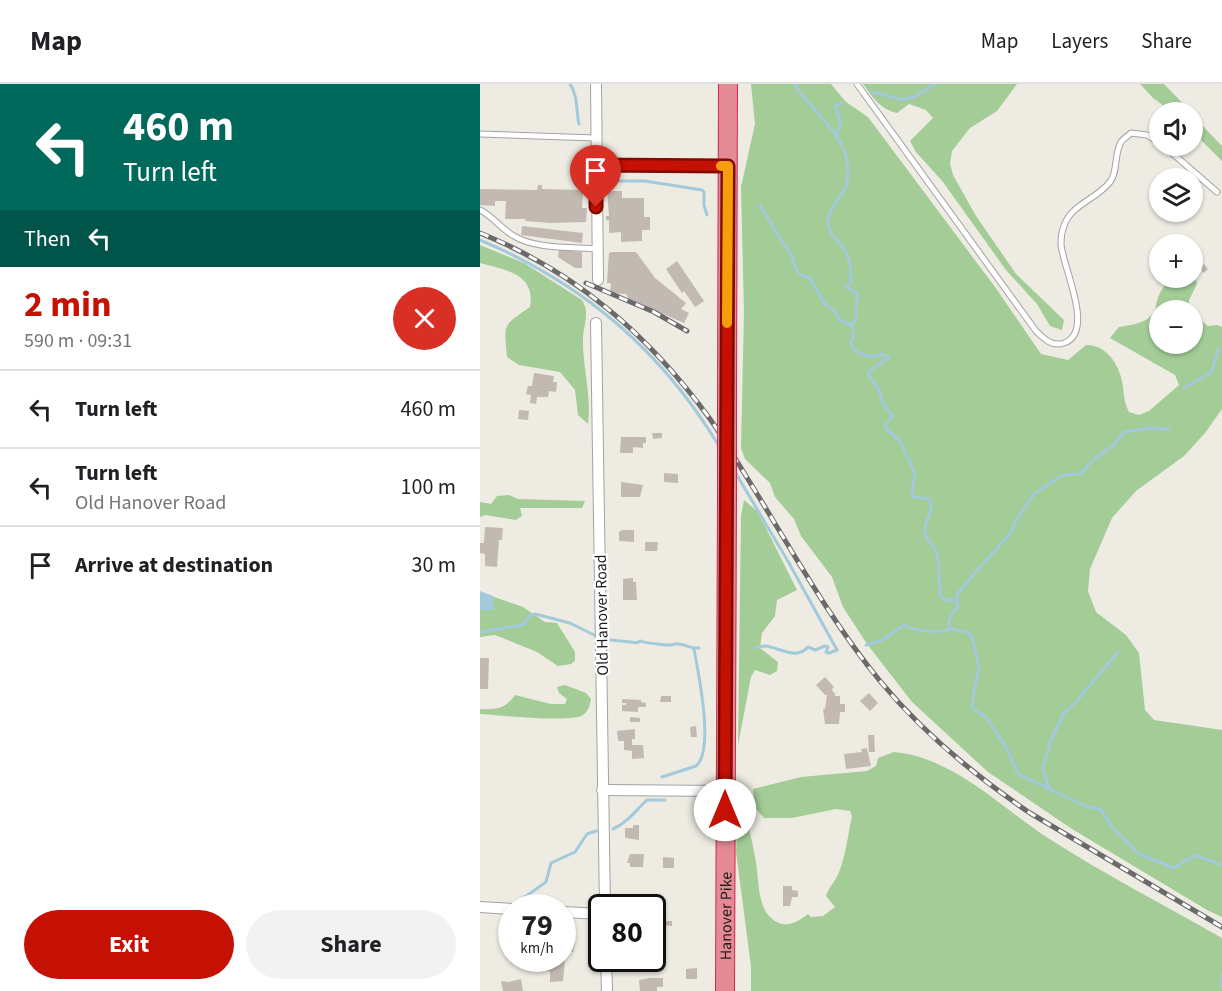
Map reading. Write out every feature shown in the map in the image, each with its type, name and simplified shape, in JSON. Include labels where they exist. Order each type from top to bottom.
[{"type":"highway","name":"Hanover Pike","points":[[725,991],[728,84]]},
{"type":"street","points":[[596,84],[598,280]]},
{"type":"street","points":[[596,165],[728,166]]},
{"type":"street","name":"Old Hanover Road","points":[[596,323],[605,894]]},
{"type":"street","points":[[602,790],[725,791]]},
{"type":"street","points":[[480,907],[498,908]]},
{"type":"street","points":[[606,972],[607,991]]},
{"type":"lane","points":[[857,84],[1036,331],[1044,339],[1056,344],[1064,344],[1073,335],[1078,321],[1076,299],[1061,244],[1064,224],[1070,214],[1110,182],[1121,142],[1131,133],[1149,136]]},
{"type":"lane","points":[[480,134],[596,138]]},
{"type":"lane","points":[[1176,156],[1217,192]]},
{"type":"lane","points":[[480,210],[498,221],[513,236],[531,244],[597,249]]},
{"type":"green space","points":[[751,84],[831,84],[846,102],[868,117],[995,287],[1041,354],[1068,360],[1086,345],[1103,350],[1118,368],[1129,412],[1139,415],[1149,411],[1179,385],[1175,375],[1110,338],[1119,327],[1137,324],[1149,317],[1149,354],[1203,354],[1203,322],[1208,326],[1222,327],[1222,409],[1205,433],[1184,456],[1136,491],[1112,518],[1090,569],[1088,591],[1096,612],[1126,635],[1139,653],[1145,710],[1154,720],[1222,730],[1222,917],[1072,829],[988,772],[912,702],[867,644],[843,607],[832,577],[801,536],[794,519],[775,497],[770,483],[745,459],[741,448],[744,312],[741,187],[755,124]]},
{"type":"green space","points":[[863,84],[1017,84],[997,111],[970,128],[952,151],[950,163],[953,175],[976,216],[1016,274],[1064,320],[1062,330],[1050,326],[1037,304],[1006,270],[943,182],[916,152],[910,141],[933,118],[926,110],[909,104],[897,113],[886,109]]},
{"type":"green space","points":[[1140,84],[1164,84],[1181,102],[1158,102]]},
{"type":"green space","points":[[1203,126],[1222,146],[1222,161],[1203,142]]},
{"type":"green space","points":[[480,245],[524,263],[582,300],[586,314],[583,348],[589,402],[588,424],[578,415],[575,390],[560,372],[519,365],[507,357],[505,338],[507,327],[514,318],[530,307],[531,296],[524,280],[517,275],[480,263]]},
{"type":"green space","points":[[1164,288],[1195,288],[1189,300],[1157,300]]},
{"type":"green space","points":[[509,495],[518,499],[585,501],[582,508],[520,508],[522,516],[516,520],[485,515],[480,517],[480,502],[491,504],[497,496]]},
{"type":"green space","points":[[744,500],[758,512],[797,590],[777,600],[775,616],[762,633],[760,648],[778,662],[777,671],[770,675],[755,670],[751,677],[738,745],[741,516]]},
{"type":"green space","points":[[480,592],[523,607],[545,622],[557,623],[575,652],[575,661],[558,666],[537,652],[495,635],[480,637]]},
{"type":"green space","points":[[565,685],[586,693],[591,699],[583,715],[550,718],[480,714],[480,709],[500,708],[515,695],[551,704],[565,704],[567,699],[559,693],[557,687]]},
{"type":"green space","points":[[894,752],[916,756],[956,773],[1048,838],[1112,877],[1222,938],[1222,991],[751,991],[751,966],[736,852],[739,796],[743,803],[762,904],[766,912],[771,918],[783,924],[795,922],[808,914],[811,917],[823,916],[835,907],[826,896],[838,875],[843,859],[852,816],[850,811],[836,809],[792,818],[764,818],[755,808],[753,789],[801,777],[867,771],[876,766],[878,758]]},
{"type":"water","points":[[480,591],[493,596],[494,610],[480,610]]},
{"type":"building","points":[[538,185],[542,185],[542,189],[583,190],[582,208],[587,208],[586,222],[551,223],[525,221],[526,219],[505,219],[506,201],[495,201],[495,206],[480,205],[480,189],[537,190]]},
{"type":"building","points":[[607,191],[622,191],[622,198],[644,198],[644,217],[650,217],[650,230],[642,230],[642,241],[621,242],[621,232],[609,233],[609,220],[606,220],[606,216],[609,216]]},
{"type":"building","points":[[522,226],[583,233],[582,243],[521,235]]},
{"type":"building","points":[[559,250],[582,252],[582,268],[575,268],[558,257]]},
{"type":"building","points":[[636,252],[655,278],[686,303],[681,309],[689,313],[684,323],[629,299],[626,294],[610,293],[611,283],[607,283],[609,253]]},
{"type":"building","points":[[677,261],[704,301],[695,307],[684,291],[682,293],[666,269]]},
{"type":"building","points":[[1203,265],[1208,269],[1204,273],[1203,272]]},
{"type":"building","points":[[534,373],[554,376],[553,382],[557,382],[556,392],[549,391],[548,397],[537,397],[536,404],[530,403],[531,395],[526,394],[528,386],[532,386]]},
{"type":"building","points":[[519,410],[529,411],[528,420],[518,419]]},
{"type":"building","points":[[652,433],[662,433],[662,438],[653,439]]},
{"type":"building","points":[[621,437],[646,437],[646,443],[643,443],[643,448],[633,447],[633,453],[620,453]]},
{"type":"building","points":[[664,473],[678,474],[678,483],[664,482]]},
{"type":"building","points":[[621,482],[643,485],[640,497],[621,497]]},
{"type":"building","points":[[485,527],[503,528],[502,540],[499,540],[497,567],[485,566],[485,554],[480,553],[480,543],[484,543]]},
{"type":"building","points":[[634,530],[634,542],[619,541],[619,532]]},
{"type":"building","points":[[645,542],[658,542],[657,551],[645,551]]},
{"type":"building","points":[[633,578],[633,582],[636,582],[637,600],[623,600],[623,579]]},
{"type":"building","points":[[480,658],[489,658],[488,689],[480,689]]},
{"type":"building","points":[[825,677],[834,687],[832,689],[835,696],[840,696],[840,704],[845,704],[845,712],[840,712],[839,724],[825,724],[823,709],[825,709],[827,695],[816,685]]},
{"type":"building","points":[[869,693],[878,703],[870,711],[860,701]]},
{"type":"building","points":[[661,696],[671,696],[671,702],[660,702]]},
{"type":"building","points":[[622,699],[641,700],[646,703],[646,707],[638,707],[638,712],[622,711],[622,705],[626,703],[622,703]]},
{"type":"building","points":[[630,717],[640,718],[640,722],[630,722]]},
{"type":"building","points":[[696,726],[697,737],[691,737],[690,727]]},
{"type":"building","points":[[635,729],[635,739],[632,739],[632,745],[643,745],[644,758],[632,759],[632,751],[624,750],[624,741],[618,741],[617,731]]},
{"type":"building","points":[[868,735],[874,735],[875,752],[869,752]]},
{"type":"building","points":[[867,748],[871,766],[846,769],[844,754],[862,752],[861,749]]},
{"type":"building","points":[[633,825],[639,825],[639,840],[625,838],[625,828],[633,828]]},
{"type":"building","points":[[630,854],[644,854],[643,867],[630,867],[630,863],[627,863]]},
{"type":"building","points":[[663,857],[674,858],[674,868],[663,868]]},
{"type":"building","points":[[783,886],[792,886],[792,890],[798,891],[798,897],[792,897],[790,906],[783,906]]},
{"type":"building","points":[[666,921],[672,921],[672,926],[666,925]]},
{"type":"building","points":[[697,968],[697,979],[686,979],[686,969]]},
{"type":"building","points":[[550,972],[564,972],[563,981],[550,982]]},
{"type":"building","points":[[663,978],[663,987],[657,987],[657,991],[640,991],[639,980]]},
{"type":"building","points":[[521,979],[523,991],[503,991],[501,981]]},
{"type":"waterway","points":[[570,84],[576,98],[579,124]]},
{"type":"waterway","points":[[794,84],[831,129],[845,153],[848,167],[847,182],[830,213],[828,224],[831,233],[848,257],[851,282],[846,287],[857,293],[856,319],[852,325],[854,336],[851,343],[859,353],[864,355],[882,354],[889,358],[869,372],[869,376],[879,389],[883,404],[893,416],[885,425],[886,429],[900,441],[915,474],[913,497],[929,499],[931,503],[925,533],[935,548],[937,556],[940,595],[945,600],[956,600]]},
{"type":"waterway","points":[[872,92],[905,99],[935,84]]},
{"type":"waterway","points":[[836,134],[841,123],[835,106],[842,103]]},
{"type":"waterway","points":[[617,181],[645,181],[702,190],[707,215]]},
{"type":"waterway","points":[[760,205],[790,252],[797,271],[810,278],[825,304],[834,310],[840,320],[852,325]]},
{"type":"waterway","points":[[480,240],[553,277],[586,299],[617,324],[672,380],[719,446]]},
{"type":"waterway","points":[[1184,388],[1212,372],[1218,349]]},
{"type":"waterway","points":[[956,600],[958,593],[1011,533],[1015,522],[1035,493],[1063,475],[1082,472],[1094,459],[1114,445],[1124,432],[1151,428],[1169,429]]},
{"type":"waterway","points":[[735,472],[837,650]]},
{"type":"waterway","points":[[950,629],[949,619],[958,607],[956,600]]},
{"type":"waterway","points":[[480,632],[521,625],[529,616],[535,614],[570,623],[594,635]]},
{"type":"waterway","points":[[866,645],[883,640],[904,625],[927,631],[950,629]]},
{"type":"waterway","points":[[950,629],[967,632],[972,637],[979,666],[972,703],[973,709],[986,717],[1007,749],[1018,774],[1085,806],[1101,810],[1112,827],[1139,854],[1174,868],[1195,855],[1222,865]]},
{"type":"waterway","points":[[609,640],[678,644],[699,648]]},
{"type":"waterway","points":[[755,648],[765,646],[793,653],[798,653],[808,647],[815,650],[825,646],[828,647],[826,652],[829,653],[837,650]]},
{"type":"waterway","points":[[662,777],[696,766],[702,757],[704,710],[694,649]]},
{"type":"waterway","points":[[1049,789],[1043,768],[1051,740],[1064,713],[1118,652]]},
{"type":"waterway","points":[[613,829],[627,820],[647,800],[665,800]]},
{"type":"waterway","points":[[529,894],[546,882],[551,863],[575,852],[587,834],[596,831]]},
{"type":"waterway","points":[[1222,975],[1222,987]]},
{"type":"railway","points":[[480,233],[515,249],[579,287],[608,309],[662,360],[687,388],[715,426],[810,581],[861,657],[896,700],[932,736],[989,784],[1030,813],[1222,927]]},
{"type":"railway","points":[[586,283],[654,312],[687,331]]},
{"type":"slow traffic","points":[[721,166],[728,166],[727,323]]},
{"type":"route","points":[[596,207],[596,165],[728,166],[725,810]]}]
